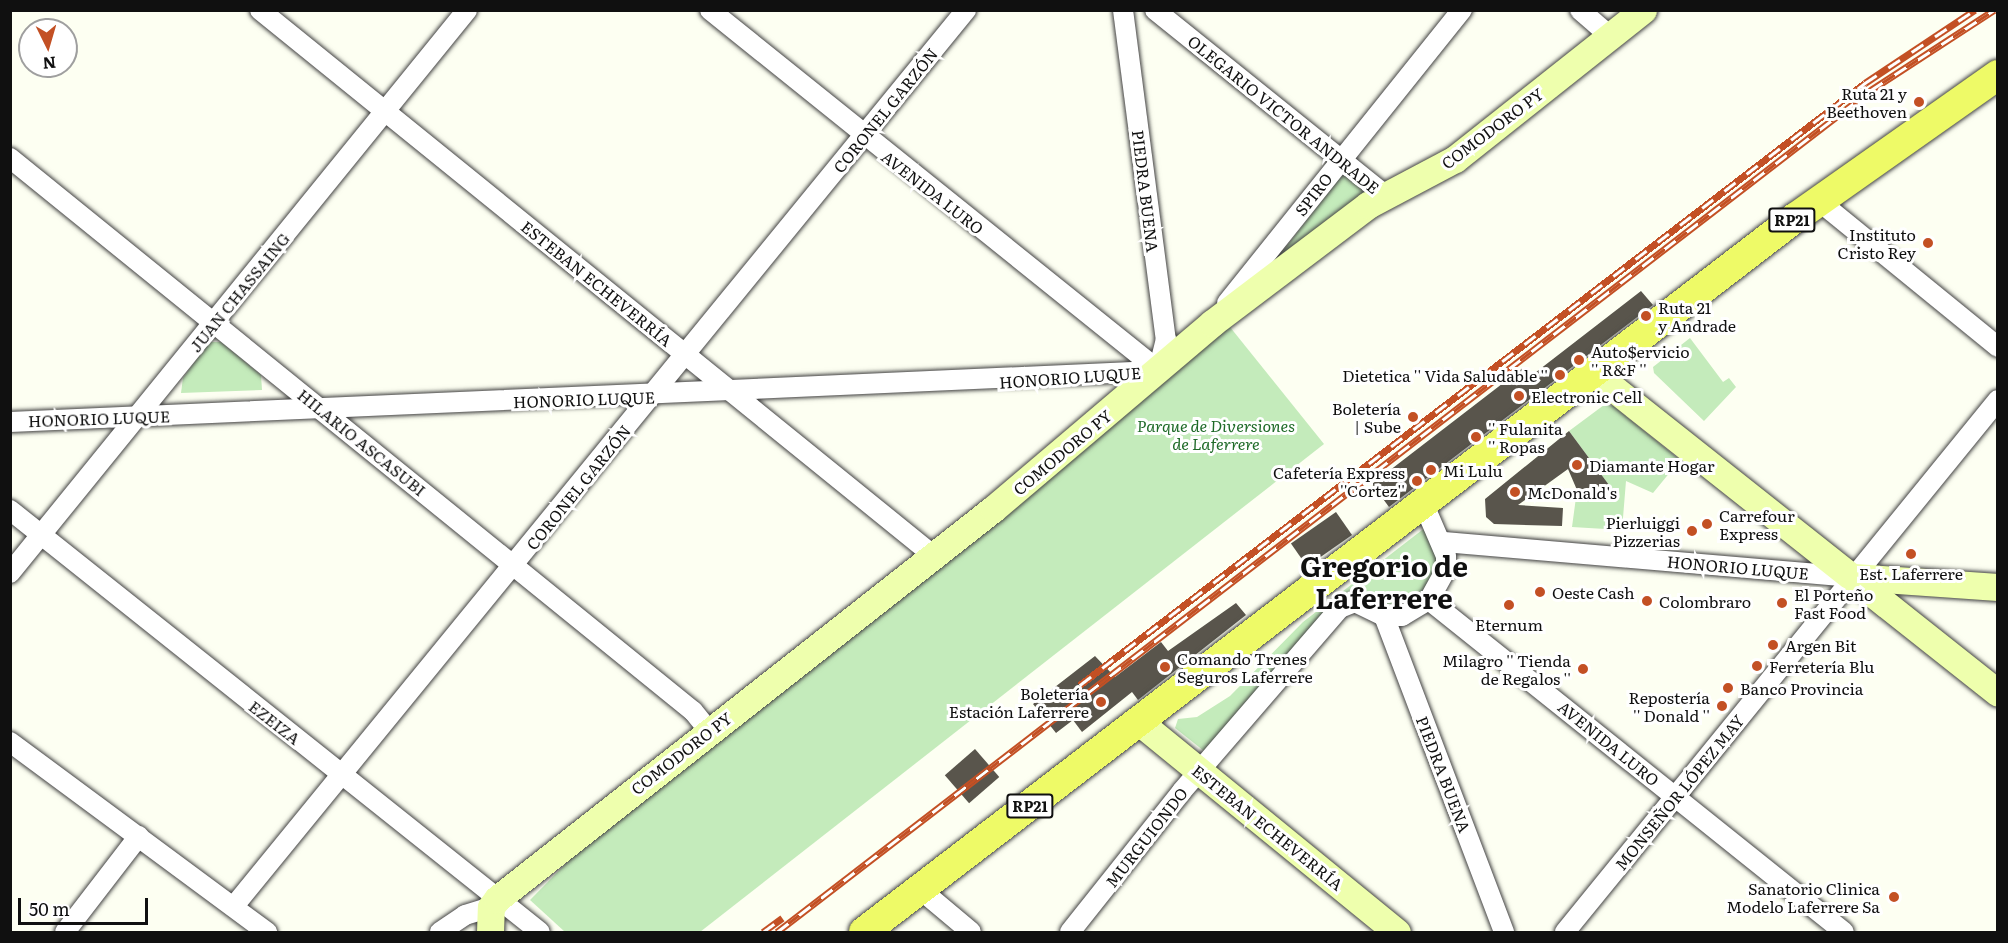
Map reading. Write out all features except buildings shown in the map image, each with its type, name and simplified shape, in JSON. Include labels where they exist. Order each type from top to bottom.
[{"type":"main road","name":"COMODORO PY","points":[[493,913],[709,731],[934,556],[1212,323],[1384,194],[1455,159],[1643,10]]},
{"type":"main road","name":"RP21","points":[[864,933],[1819,201],[1998,75]]},
{"type":"main road","points":[[1594,373],[1998,693]]},
{"type":"main road","name":"HONORIO LUQUE","points":[[1854,577],[1998,587]]},
{"type":"main road","name":"ESTEBAN ECHEVERRÍA","points":[[1138,722],[1397,933]]},
{"type":"street","name":"ESTEBAN ECHEVERRÍA","points":[[260,10],[737,394],[934,556]]},
{"type":"street","name":"JUAN CHASSAING","points":[[10,573],[39,535],[140,417],[467,10]]},
{"type":"street","name":"AVENIDA LURO","points":[[710,10],[863,136],[1158,370]]},
{"type":"street","name":"CORONEL GARZÓN","points":[[234,906],[345,777],[651,396],[687,355],[966,10]]},
{"type":"street","name":"PIEDRA BUENA","points":[[1123,10],[1166,339],[1158,370]]},
{"type":"street","name":"OLEGARIO VICTOR ANDRADE","points":[[1155,10],[1384,194]]},
{"type":"street","name":"SPIRO","points":[[1212,323],[1462,10]]},
{"type":"street","points":[[1581,10],[1610,36]]},
{"type":"street","name":"HILARIO ASCASUBI","points":[[10,158],[212,325],[515,565],[693,711],[709,731]]},
{"type":"street","points":[[1819,201],[1998,347]]},
{"type":"street","name":"HONORIO LUQUE","points":[[10,422],[737,394],[1158,370]]},
{"type":"street","name":"MONSEÑOR LÓPEZ MAY","points":[[1566,933],[1998,400]]},
{"type":"street","points":[[1384,616],[1416,611],[1430,600],[1446,569],[1444,542],[1424,505]]},
{"type":"street","name":"EZEIZA","points":[[10,510],[345,777],[493,913],[540,933]]},
{"type":"street","name":"HONORIO LUQUE","points":[[1444,542],[1854,577]]},
{"type":"street","name":"AVENIDA LURO","points":[[1430,600],[1844,933]]},
{"type":"street","name":"MURGUIONDO","points":[[1070,933],[1200,771],[1341,608],[1364,604],[1384,616]]},
{"type":"street","name":"PIEDRA BUENA","points":[[1384,616],[1504,933]]},
{"type":"street","points":[[10,742],[234,906],[267,933]]},
{"type":"street","points":[[65,933],[139,836]]},
{"type":"street","points":[[921,890],[971,933]]},
{"type":"street","name":"COMODORO PY","points":[[440,933],[465,915],[493,913]]},
{"type":"green space","points":[[1345,175],[1365,192],[1276,260],[1340,177]]},
{"type":"green space","name":"Parque de Diversiones de Laferrere","points":[[1230,327],[1324,444],[700,932],[565,932],[530,900],[594,835]]},
{"type":"green space","points":[[1690,338],[1723,382],[1729,378],[1736,387],[1704,421],[1654,373],[1653,367]]},
{"type":"green space","points":[[209,342],[221,342],[261,375],[262,390],[181,393],[183,378]]},
{"type":"green space","points":[[1604,405],[1613,406],[1680,460],[1653,493],[1626,481],[1622,530],[1572,527],[1577,490],[1599,491],[1609,485],[1569,431]]},
{"type":"green space","points":[[1426,527],[1439,559],[1432,586],[1399,605],[1379,604],[1358,594],[1204,751],[1175,728],[1178,719],[1197,717],[1230,696],[1303,622]]},
{"type":"railway","points":[[1080,685],[1865,83],[1975,10]]},
{"type":"railway","points":[[777,932],[1871,90],[1994,10]]},
{"type":"railway","points":[[763,932],[782,918]]},
{"type":"place","name":"Ruta 21 y Beethoven","points":[[1919,102]]},
{"type":"place","name":"Instituto Cristo Rey","points":[[1928,243]]},
{"type":"place","name":"Ruta 21 y Andrade","points":[[1646,316]]},
{"type":"place","name":"Auto$ervicio '' R&F ''","points":[[1579,360]]},
{"type":"place","name":"Dietetica '' Vida Saludable ''","points":[[1560,375]]},
{"type":"place","name":"Electronic Cell","points":[[1519,396]]},
{"type":"place","name":"Boletería | Sube","points":[[1413,417]]},
{"type":"place","name":"'' Fulanita '' Ropas","points":[[1476,437]]},
{"type":"place","name":"Diamante Hogar","points":[[1577,465]]},
{"type":"place","name":"Mi Lulu","points":[[1431,470]]},
{"type":"place","name":"Cafetería Express ''Cortez''","points":[[1417,481]]},
{"type":"place","name":"McDonald's","points":[[1515,492]]},
{"type":"place","name":"Carrefour Express","points":[[1707,524]]},
{"type":"place","name":"Pierluiggi Pizzerias","points":[[1692,531]]},
{"type":"place","name":"Est. Laferrere","points":[[1911,554]]},
{"type":"place","name":"Oeste Cash","points":[[1540,592]]},
{"type":"place","name":"Colombraro","points":[[1647,601]]},
{"type":"place","name":"El Porteño Fast Food","points":[[1782,603]]},
{"type":"place","name":"Eternum","points":[[1509,605]]},
{"type":"place","name":"Argen Bit","points":[[1773,645]]},
{"type":"place","name":"Ferretería Blu","points":[[1757,666]]},
{"type":"place","name":"Comando Trenes Seguros Laferrere","points":[[1165,667]]},
{"type":"place","name":"Milagro '' Tienda de Regalos ''","points":[[1583,669]]},
{"type":"place","name":"Banco Provincia","points":[[1728,688]]},
{"type":"place","name":"Boletería Estación Laferrere","points":[[1101,702]]},
{"type":"place","name":"Repostería '' Donald ''","points":[[1722,706]]},
{"type":"place","name":"Sanatorio Clinica Modelo Laferrere Sa","points":[[1894,897]]},
{"type":"district","name":"Gregorio de Laferrere","points":[[1384,581]]}]
